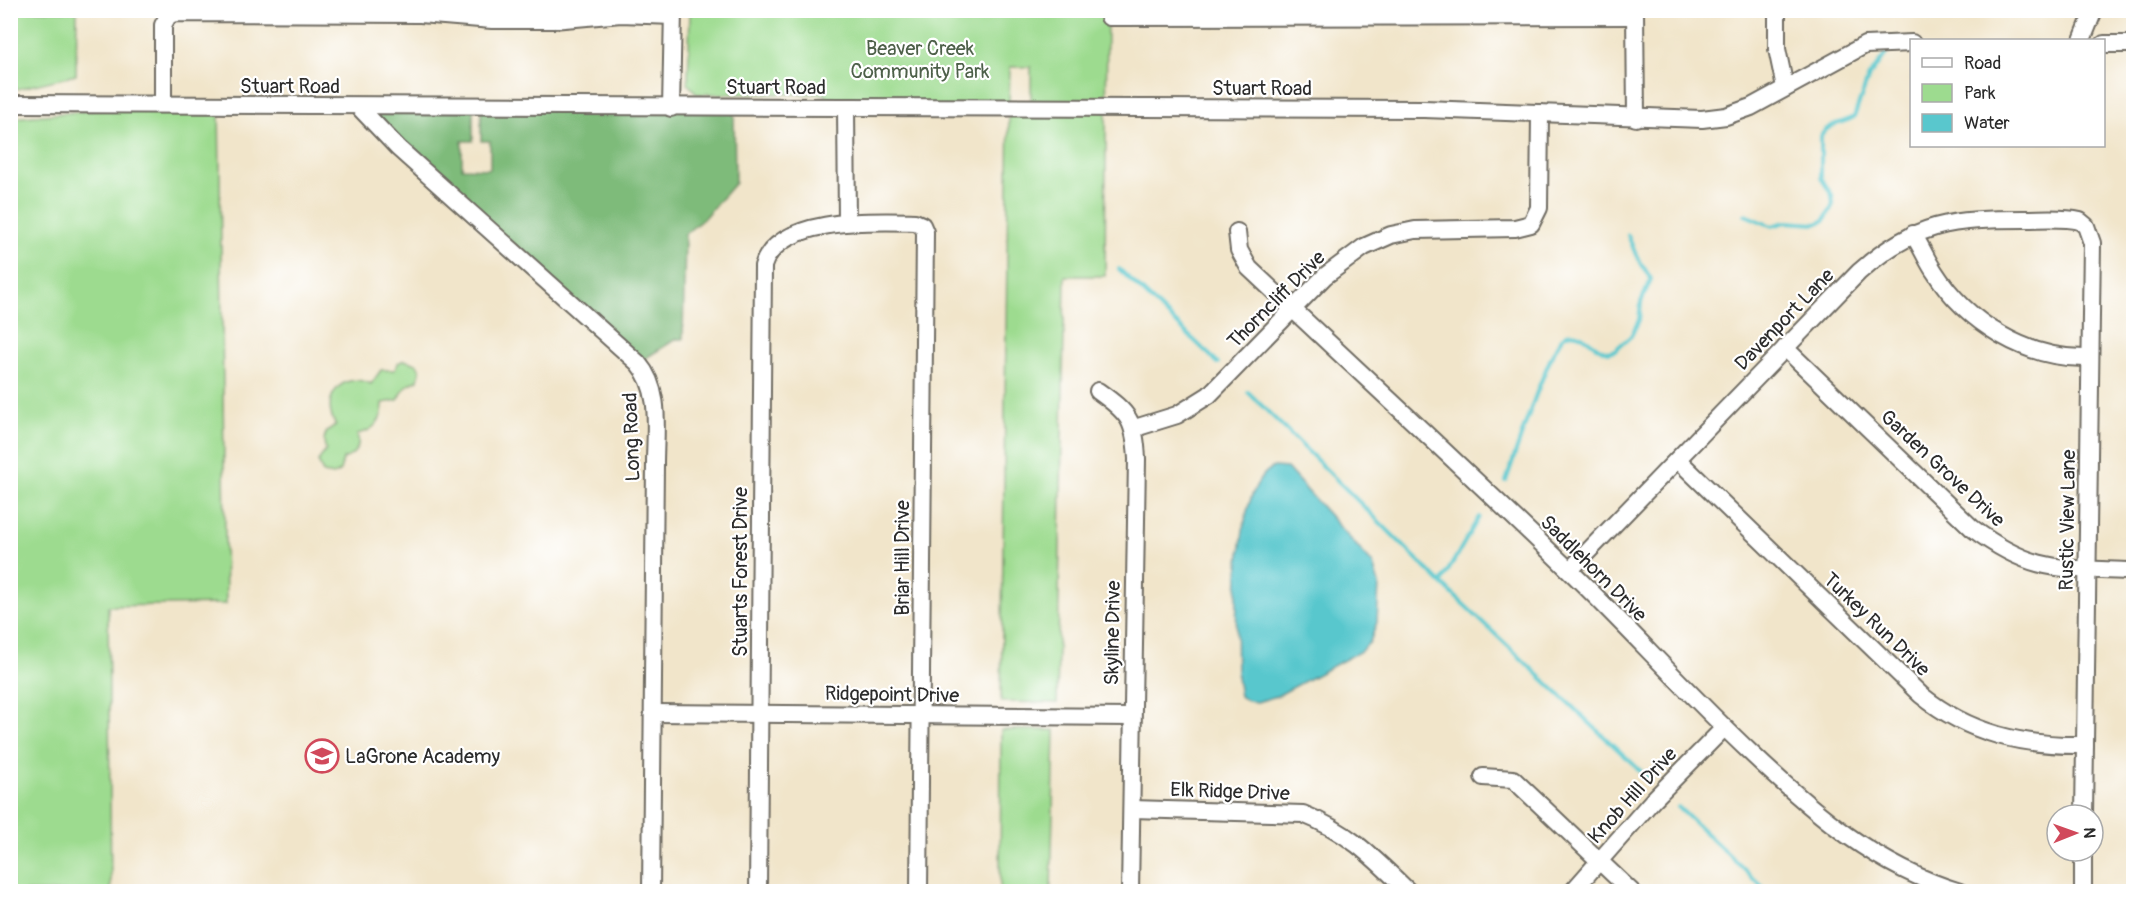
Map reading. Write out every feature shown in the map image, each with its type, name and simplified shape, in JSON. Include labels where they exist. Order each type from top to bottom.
[{"type":"street","points":[[1777,10],[1777,49],[1785,87]]},
{"type":"street","points":[[2082,39],[2094,10]]},
{"type":"street","points":[[163,104],[162,33],[168,16],[179,12],[420,14],[492,20],[553,20],[621,14],[673,13],[671,108]]},
{"type":"street","points":[[1109,16],[1183,13],[1635,13],[1636,118]]},
{"type":"street","name":"Stuart Road","points":[[10,104],[1424,109],[1508,110],[1636,118],[1702,119],[1726,116],[1751,107],[1865,45],[1910,43]]},
{"type":"street","points":[[2105,44],[2133,44]]},
{"type":"street","name":"Long Road","points":[[359,107],[398,148],[638,363],[649,378],[655,398],[651,891]]},
{"type":"street","points":[[846,108],[847,221]]},
{"type":"street","name":"Thorncliff Drive","points":[[1134,428],[1177,416],[1202,400],[1325,276],[1364,247],[1391,235],[1415,230],[1515,228],[1532,224],[1539,208],[1540,113]]},
{"type":"street","name":"Davenport Lane","points":[[1570,570],[1866,266],[1891,246],[1913,234],[1943,224],[1979,219],[2072,219],[2086,226]]},
{"type":"street","name":"Briar Hill Drive","points":[[847,221],[915,222],[922,225],[925,239],[920,891]]},
{"type":"street","name":"Stuarts Forest Drive","points":[[758,891],[763,266],[768,254],[797,235],[847,221]]},
{"type":"street","name":"Rustic View Lane","points":[[2084,803],[2092,243],[2086,226]]},
{"type":"street","name":"Saddlehorn Drive","points":[[1237,232],[1239,250],[1249,268],[1570,570],[1724,728],[1823,819],[1886,862],[1960,891]]},
{"type":"street","points":[[1913,234],[1933,270],[1946,287],[1996,332],[2011,342],[2044,354],[2089,358]]},
{"type":"street","name":"Garden Grove Drive","points":[[1785,348],[1983,536],[2008,553],[2031,563],[2059,568],[2133,571]]},
{"type":"street","points":[[1098,391],[1125,411],[1134,428]]},
{"type":"street","name":"Skyline Drive","points":[[1130,891],[1137,459],[1134,428]]},
{"type":"street","name":"Turkey Run Drive","points":[[1678,460],[1921,694],[1944,712],[2005,738],[2037,744],[2085,745]]},
{"type":"street","name":"Ridgepoint Drive","points":[[653,713],[1132,717]]},
{"type":"street","name":"Knob Hill Drive","points":[[1572,891],[1660,792],[1724,728]]},
{"type":"street","points":[[1483,777],[1513,779],[1632,891]]},
{"type":"street","name":"Elk Ridge Drive","points":[[1132,809],[1303,814],[1327,824],[1354,840],[1409,891]]},
{"type":"street","points":[[2083,863],[2083,891]]},
{"type":"green space","points":[[11,10],[77,11],[76,75],[18,89],[11,84]]},
{"type":"green space","name":"Beaver Creek Community Park","points":[[690,11],[1107,11],[1105,276],[1065,276],[1057,703],[1001,702],[1009,108],[826,108],[826,94],[697,94],[688,84]],"holes":[[[1010,67],[1031,67],[1031,108],[1009,108]]]},
{"type":"green space","points":[[163,104],[219,106],[226,604],[108,606],[111,891],[11,892],[11,118]]},
{"type":"green space","points":[[359,107],[473,107],[473,141],[462,141],[462,168],[490,169],[490,141],[481,141],[481,107],[734,108],[735,183],[703,219],[685,234],[683,339],[676,339],[638,363]]},
{"type":"green space","points":[[404,360],[417,364],[420,370],[418,380],[406,386],[398,400],[383,403],[381,415],[376,424],[363,433],[357,434],[356,449],[343,459],[340,471],[334,475],[323,473],[318,461],[326,450],[325,435],[336,425],[330,406],[336,389],[351,381],[371,384],[381,370],[395,370],[398,363]]},
{"type":"green space","points":[[1001,730],[1055,730],[1051,891],[1000,891]]},
{"type":"water","points":[[1274,467],[1287,468],[1373,564],[1379,584],[1377,622],[1370,642],[1361,651],[1277,696],[1257,702],[1247,701],[1240,696],[1237,677],[1236,629],[1239,563],[1243,530],[1250,502],[1260,479]]},
{"type":"waterway","points":[[1745,215],[1772,226],[1786,222],[1816,224],[1825,220],[1833,204],[1832,195],[1821,178],[1821,136],[1831,126],[1854,117],[1869,76],[1886,54]]},
{"type":"waterway","points":[[1506,481],[1543,377],[1560,341],[1567,334],[1578,334],[1608,352],[1615,350],[1631,336],[1639,320],[1641,302],[1651,279],[1636,255],[1628,235]]},
{"type":"waterway","points":[[1119,269],[1218,363]]},
{"type":"waterway","points":[[1248,392],[1443,585],[1647,777]]},
{"type":"waterway","points":[[1441,583],[1479,517]]},
{"type":"waterway","points":[[1678,807],[1768,892]]},
{"type":"place","name":"LaGrone Academy","points":[[322,756]]}]
